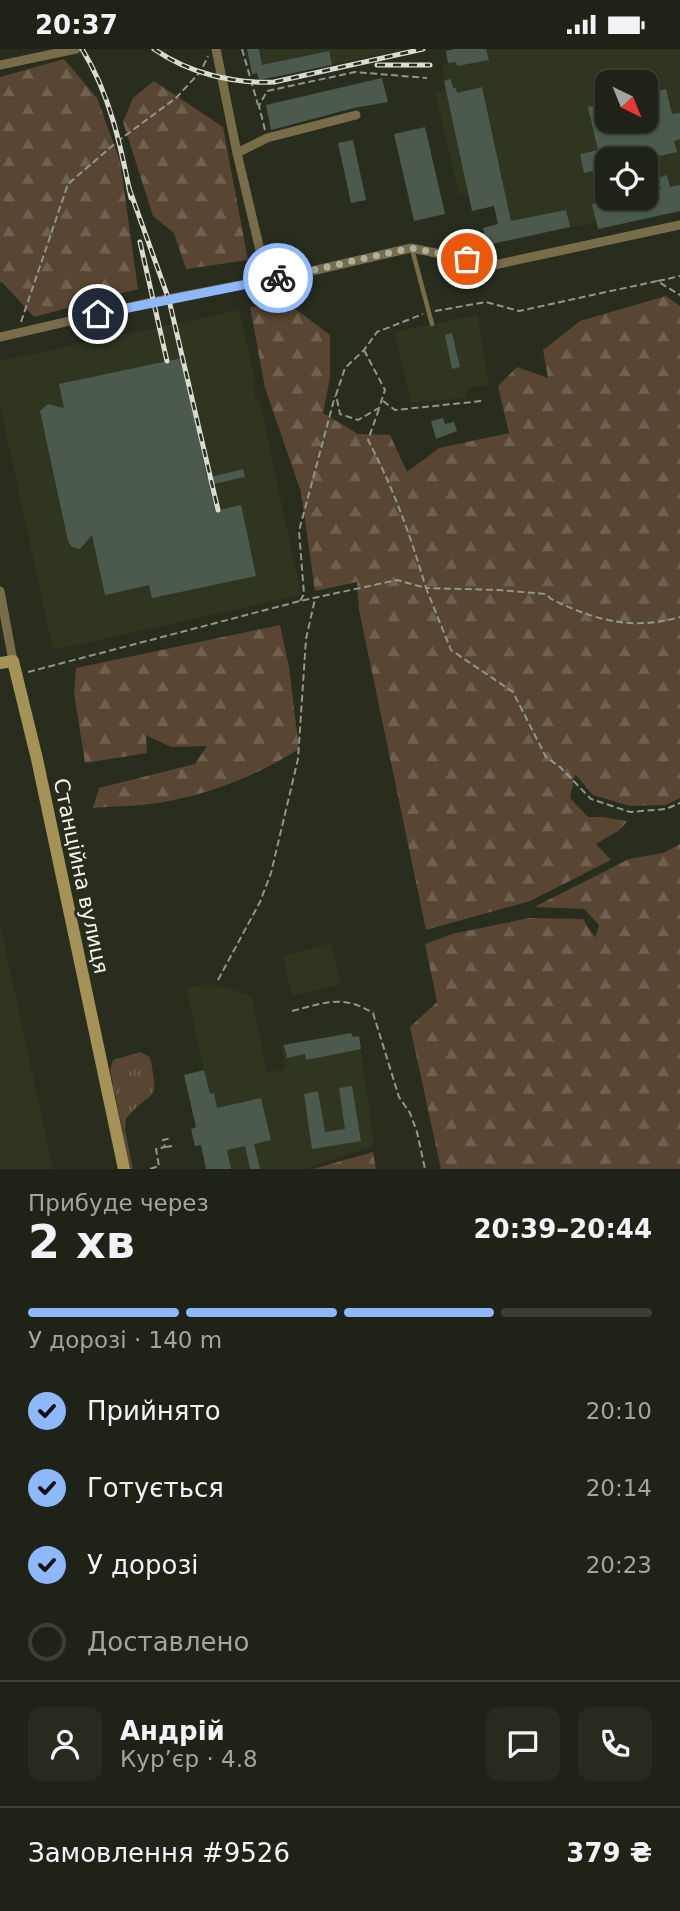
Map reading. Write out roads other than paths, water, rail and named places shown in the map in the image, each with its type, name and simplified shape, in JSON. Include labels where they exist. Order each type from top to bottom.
[{"type":"street","points":[[0,65],[76,49]]},
{"type":"street","points":[[214,49],[267,281]]},
{"type":"street","points":[[237,153],[267,138],[356,115]]},
{"type":"street","points":[[0,337],[411,248],[494,265],[680,225]]},
{"type":"street","name":"Станційна вулиця","points":[[0,591],[6,662],[16,675],[37,759],[124,1169]]},
{"type":"lane","points":[[411,248],[432,324]]},
{"type":"railway","points":[[82,49],[107,102],[131,198]]},
{"type":"railway","points":[[154,49],[196,71],[227,79],[259,82],[274,82],[423,49]]},
{"type":"railway","points":[[377,65],[430,65]]},
{"type":"railway","points":[[129,188],[169,300],[218,510]]},
{"type":"railway","points":[[140,242],[167,361]]}]
